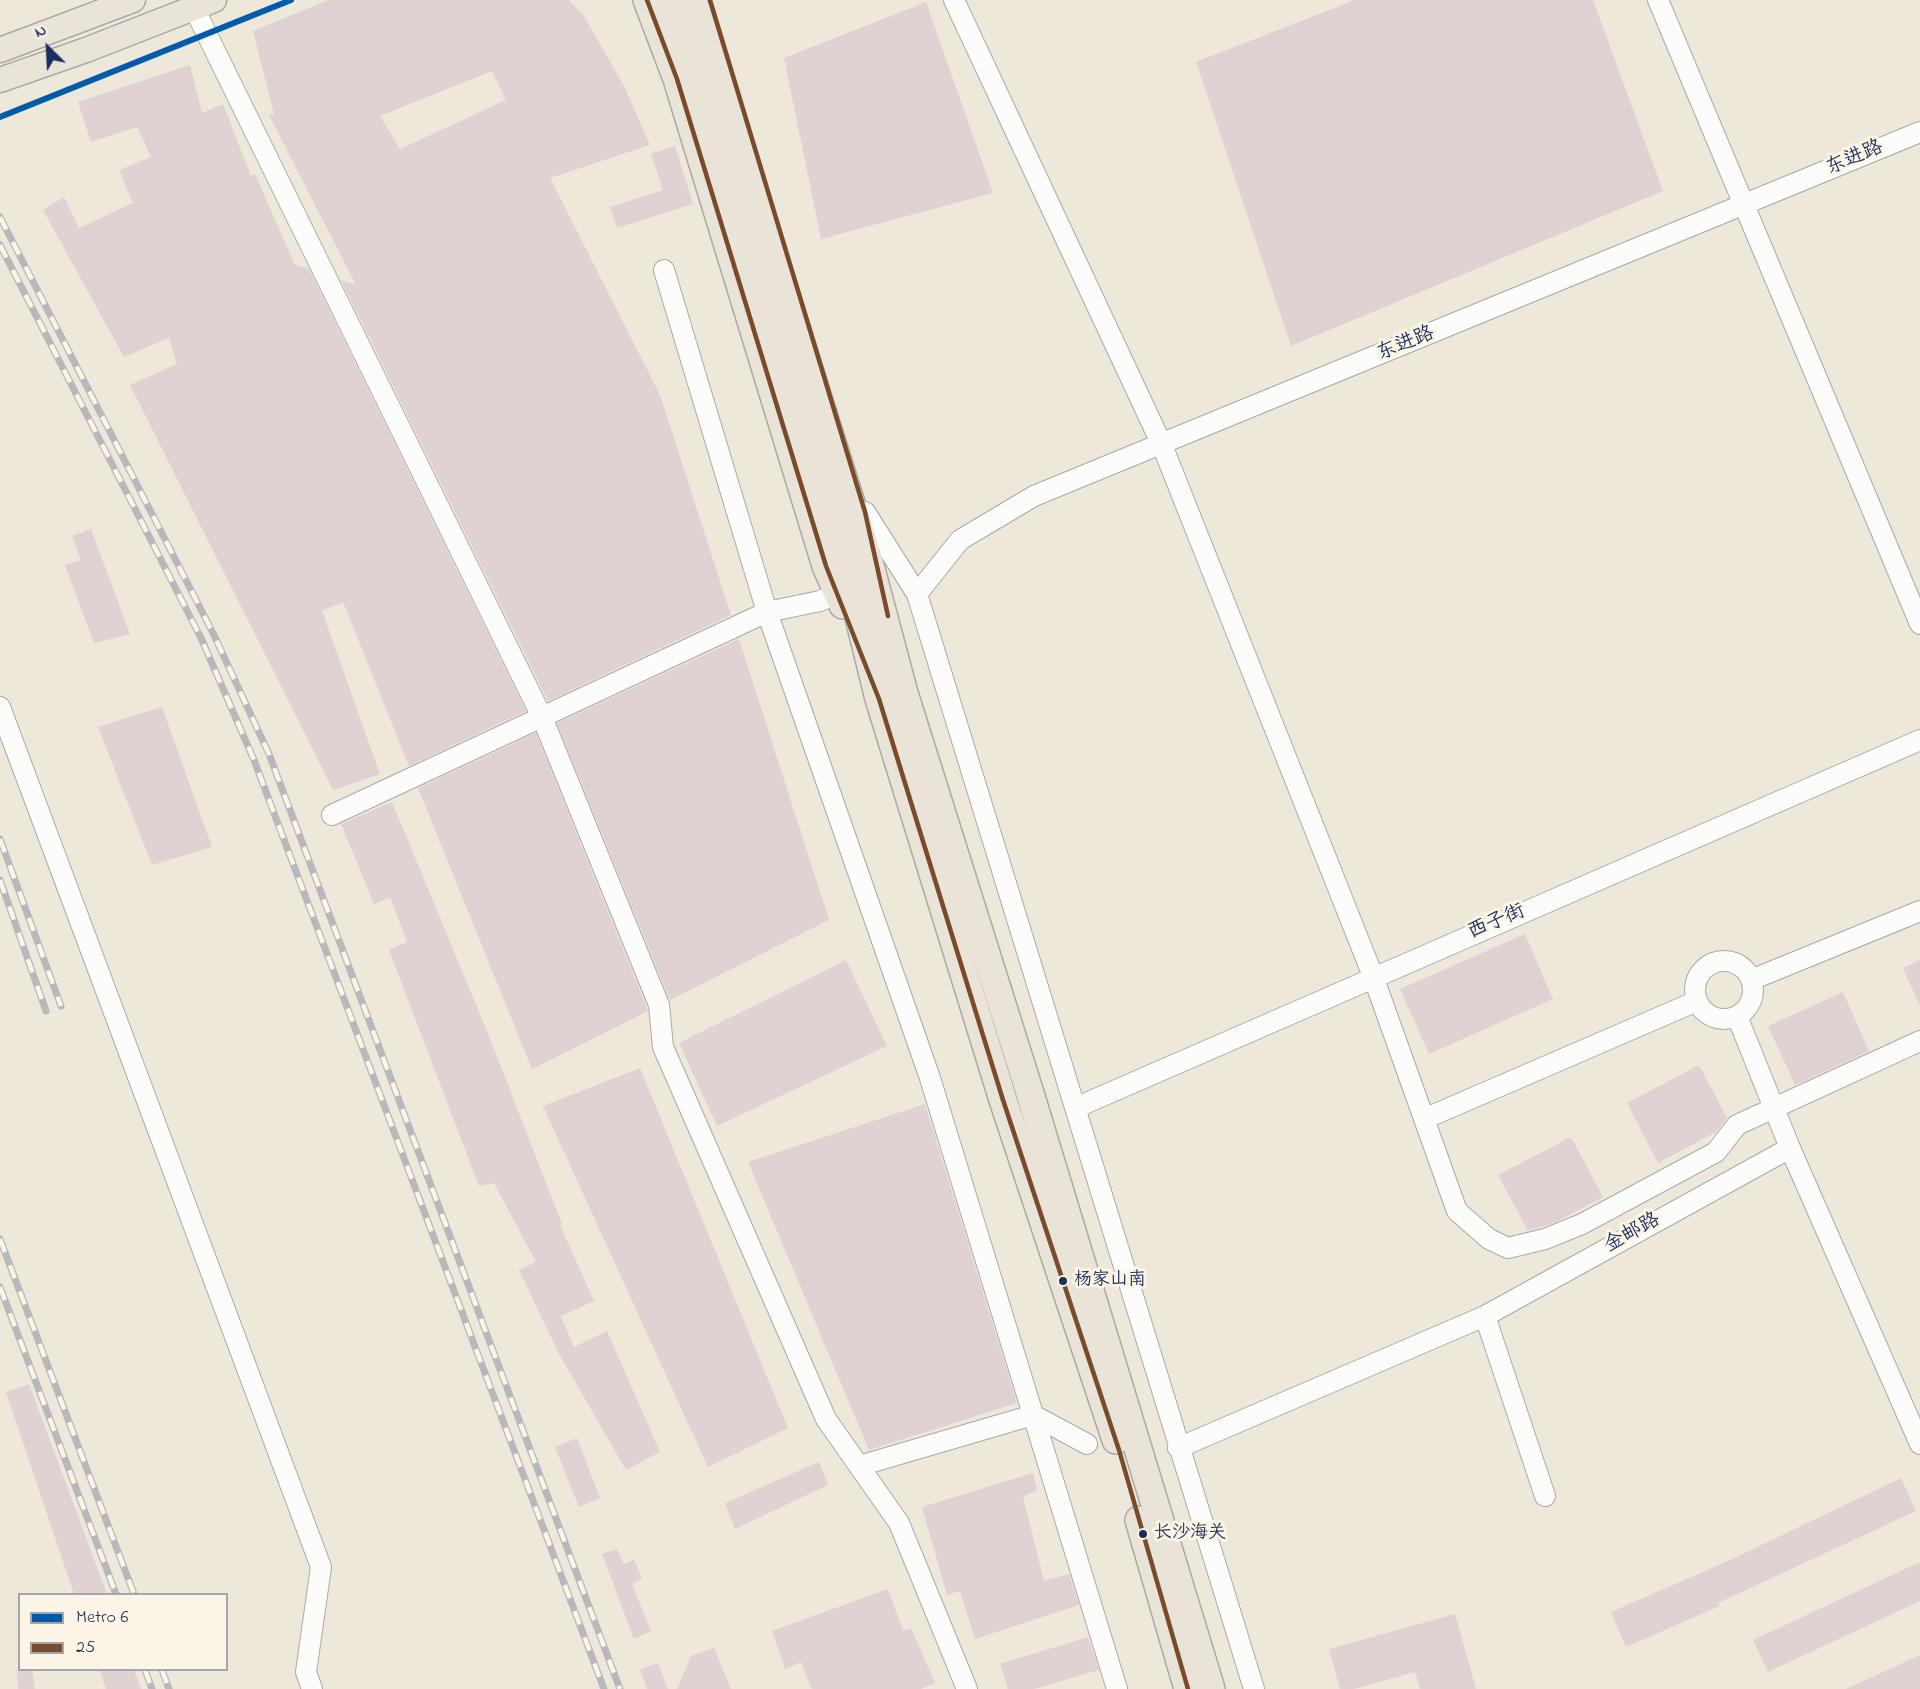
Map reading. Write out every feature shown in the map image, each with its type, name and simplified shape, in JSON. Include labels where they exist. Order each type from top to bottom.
[{"type":"highway","points":[[647,0],[677,79],[823,555],[838,593],[892,696],[1030,1093],[1211,1689]]},
{"type":"highway","points":[[673,0],[857,560]]},
{"type":"highway","points":[[693,0],[857,560],[1003,1100],[1119,1450],[1188,1689]]},
{"type":"highway","points":[[710,0],[865,512],[892,696]]},
{"type":"main road","points":[[0,50],[134,0]]},
{"type":"main road","points":[[0,80],[204,4]]},
{"type":"street","points":[[954,0],[1162,445],[1373,976],[1458,1211],[1489,1239],[1508,1248],[1545,1239],[1582,1224],[1716,1152],[1737,1125],[1920,1041]]},
{"type":"street","points":[[1658,0],[1920,624]]},
{"type":"street","points":[[204,4],[542,717],[660,1005],[663,1047],[826,1419],[899,1523],[967,1689]]},
{"type":"street","name":"东进路","points":[[917,594],[960,540],[1034,496],[1745,206],[1920,132]]},
{"type":"street","points":[[664,270],[767,612],[930,1078],[1116,1689]]},
{"type":"street","points":[[865,512],[917,594],[1254,1689]]},
{"type":"street","points":[[332,815],[767,612],[820,601],[838,593]]},
{"type":"street","points":[[0,706],[321,1567],[306,1672],[312,1689]]},
{"type":"street","name":"西子街","points":[[1075,1108],[1373,976],[1920,740]]},
{"type":"street","points":[[1751,980],[1920,911]]},
{"type":"street","points":[[1732,962],[1740,966],[1751,980],[1753,997],[1744,1011],[1737,1016],[1718,1018],[1709,1015],[1697,1001],[1695,992],[1700,974],[1714,963],[1732,962]]},
{"type":"street","points":[[1424,1119],[1697,1001]]},
{"type":"street","points":[[1737,1016],[1790,1148],[1920,1444]]},
{"type":"street","name":"金邮路","points":[[1178,1448],[1485,1316],[1790,1148]]},
{"type":"street","points":[[1485,1316],[1545,1496]]},
{"type":"street","points":[[859,1466],[1033,1414],[1087,1444]]},
{"type":"building","points":[[328,0],[569,0],[584,16],[624,86],[650,145],[550,178],[660,395],[731,615],[548,701],[341,280],[356,285],[269,115],[274,114],[253,31]],"holes":[[[492,71],[506,100],[400,149],[380,116]]]},
{"type":"building","points":[[1355,0],[1593,0],[1663,191],[1291,346],[1196,62]]},
{"type":"building","points":[[926,2],[993,193],[821,239],[784,58]]},
{"type":"building","points":[[190,65],[202,113],[223,104],[251,176],[255,174],[295,265],[309,269],[526,711],[409,766],[343,602],[322,611],[380,774],[333,790],[130,385],[177,364],[169,338],[124,357],[43,210],[64,197],[79,228],[133,203],[119,170],[151,157],[137,127],[91,142],[78,102]]},
{"type":"building","points":[[675,146],[693,204],[617,228],[610,207],[663,190],[651,154]]},
{"type":"building","points":[[91,529],[130,634],[94,643],[65,565],[81,560],[72,536]]},
{"type":"building","points":[[739,639],[829,920],[670,1000],[557,723]]},
{"type":"building","points":[[162,707],[212,847],[152,865],[98,727]]},
{"type":"building","points":[[536,733],[648,1011],[532,1069],[418,788]]},
{"type":"building","points":[[392,802],[489,1036],[562,1224],[560,1225],[594,1301],[561,1316],[574,1347],[607,1331],[660,1452],[626,1470],[559,1354],[519,1270],[536,1262],[494,1183],[479,1186],[389,950],[407,942],[390,897],[374,904],[341,824]]},
{"type":"building","points":[[1525,934],[1553,999],[1429,1054],[1400,989]]},
{"type":"building","points":[[846,960],[887,1046],[717,1126],[679,1043]]},
{"type":"building","points":[[1920,960],[1920,1006],[1903,968]]},
{"type":"building","points":[[1843,992],[1869,1051],[1795,1085],[1768,1026]]},
{"type":"building","points":[[1699,1065],[1727,1118],[1716,1132],[1658,1163],[1627,1103]]},
{"type":"building","points":[[640,1068],[788,1428],[708,1467],[543,1106]]},
{"type":"building","points":[[925,1104],[1017,1403],[869,1450],[748,1162]]},
{"type":"building","points":[[1571,1137],[1603,1197],[1556,1222],[1528,1231],[1498,1175]]},
{"type":"building","points":[[29,1384],[107,1593],[74,1593],[6,1392]]},
{"type":"building","points":[[577,1438],[600,1498],[579,1507],[555,1447]]},
{"type":"building","points":[[819,1462],[828,1485],[735,1529],[725,1503]]},
{"type":"building","points":[[1033,1473],[1037,1490],[1023,1497],[1044,1581],[1069,1574],[1079,1605],[975,1639],[960,1591],[947,1595],[922,1507]]},
{"type":"building","points":[[1901,1478],[1916,1511],[1718,1603],[1720,1606],[1626,1647],[1611,1612],[1726,1562]]},
{"type":"building","points":[[617,1549],[624,1564],[634,1560],[642,1578],[632,1584],[651,1631],[634,1639],[602,1554]]},
{"type":"building","points":[[1920,1562],[1920,1601],[1768,1672],[1753,1640]]},
{"type":"building","points":[[888,1589],[903,1631],[911,1628],[935,1683],[921,1689],[812,1689],[801,1662],[785,1669],[772,1631]]},
{"type":"building","points":[[1455,1614],[1476,1689],[1420,1689],[1415,1672],[1354,1689],[1340,1689],[1329,1649]]},
{"type":"building","points":[[1088,1637],[1099,1670],[1034,1689],[1008,1689],[1000,1664]]},
{"type":"building","points":[[714,1648],[731,1689],[677,1689],[691,1656]]},
{"type":"building","points":[[1920,1655],[1920,1689],[1846,1689]]},
{"type":"building","points":[[658,1663],[668,1689],[647,1689],[640,1669]]},
{"type":"building","points":[[17,1670],[32,1671],[35,1689],[18,1689]]},
{"type":"building","points":[[100,1671],[134,1671],[141,1689],[106,1689]]},
{"type":"railway","points":[[0,217],[213,633],[269,754],[620,1689]]},
{"type":"railway","points":[[0,245],[201,638],[254,760],[604,1689]]},
{"type":"railway","points":[[0,839],[61,1006]]},
{"type":"railway","points":[[0,880],[46,1011]]},
{"type":"railway","points":[[0,1239],[134,1593]]},
{"type":"railway","points":[[0,1287],[116,1593]]},
{"type":"railway","points":[[145,1671],[152,1689]]},
{"type":"railway","points":[[162,1671],[169,1689]]},
{"type":"metro line","name":"6","points":[[0,117],[291,0]]},
{"type":"transit line","name":"25","points":[[647,0],[677,79],[826,566],[879,699],[1003,1100],[1119,1450],[1188,1689]]},
{"type":"transit line","name":"25","points":[[710,0],[865,512],[888,616]]},
{"type":"place","name":"杨家山南","points":[[1063,1281]]},
{"type":"place","name":"长沙海关","points":[[1143,1534]]}]
